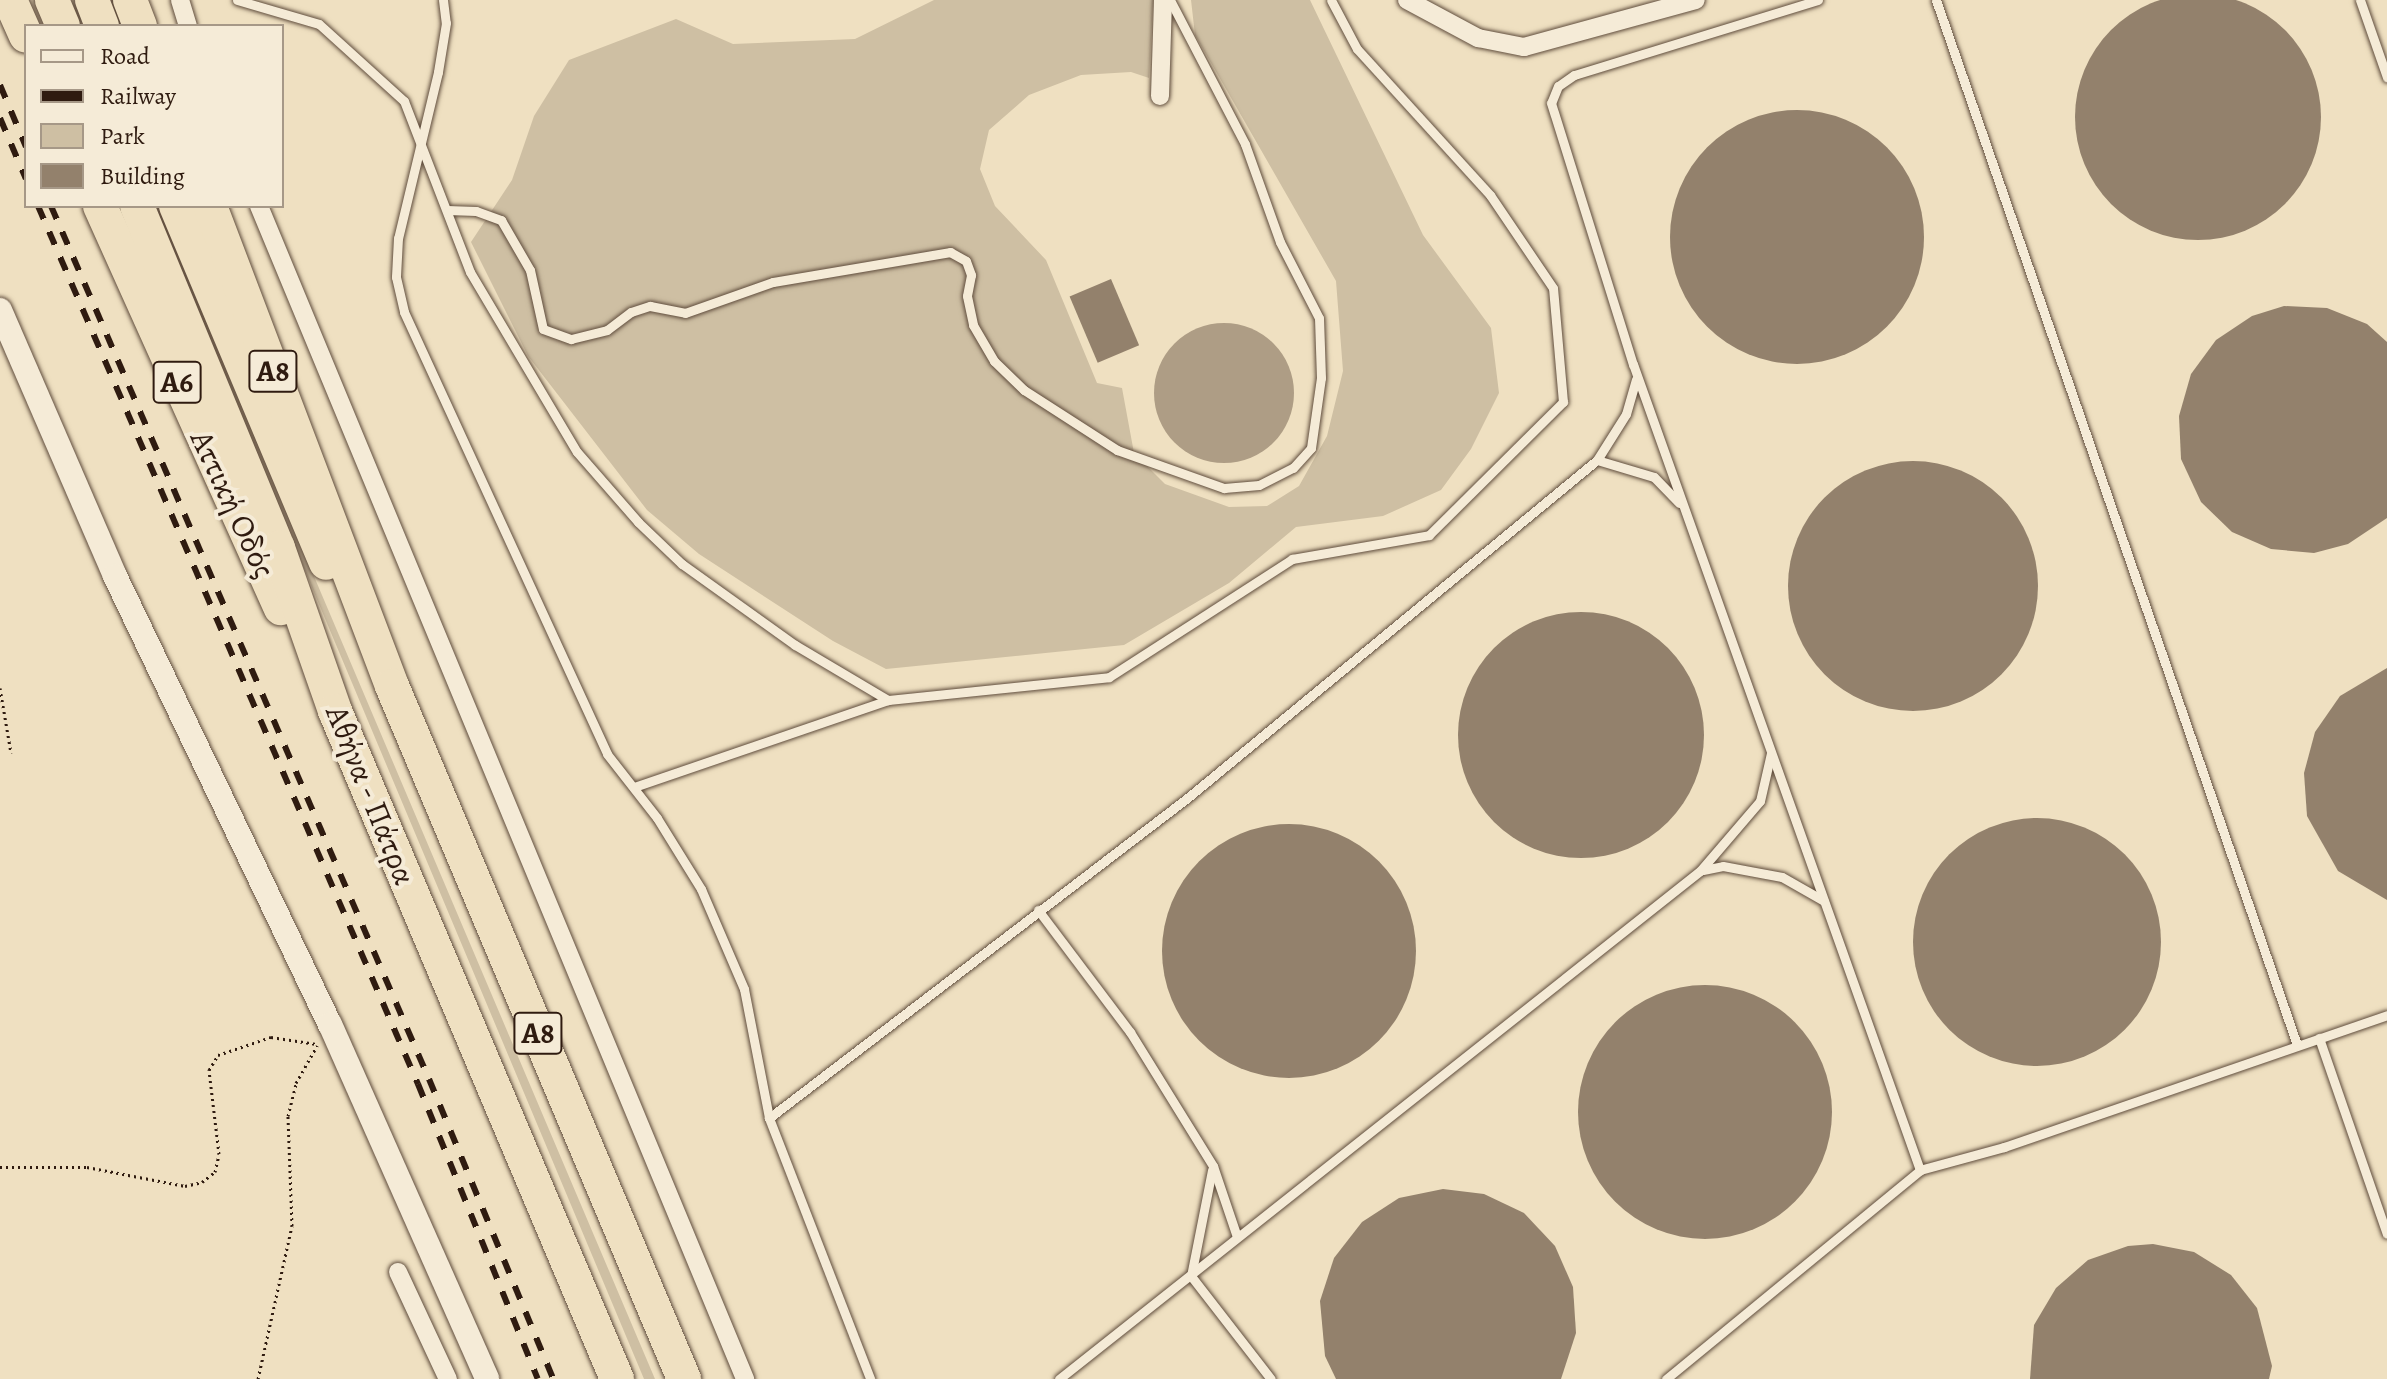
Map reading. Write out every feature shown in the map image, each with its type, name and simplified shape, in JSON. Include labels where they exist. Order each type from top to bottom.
[{"type":"highway","points":[[10,0],[24,32]]},
{"type":"highway","points":[[52,0],[62,24]]},
{"type":"highway","points":[[92,0],[101,24]]},
{"type":"highway","points":[[130,0],[139,24]]},
{"type":"highway","name":"Αττική Οδός","points":[[101,208],[255,558],[335,711]]},
{"type":"highway","name":"Αθήνα - Πάτρα","points":[[138,208],[278,548],[335,711],[617,1379]]},
{"type":"highway","name":"Αττική Οδός","points":[[177,208],[312,536],[392,686]]},
{"type":"highway","name":"Αθήνα - Πάτρα","points":[[211,208],[392,686],[684,1379]]},
{"type":"street","points":[[180,0],[187,24]]},
{"type":"street","points":[[1160,96],[1163,0]]},
{"type":"street","points":[[1407,0],[1478,38],[1524,47],[1696,0]]},
{"type":"street","points":[[260,208],[745,1379]]},
{"type":"street","points":[[0,310],[115,576],[324,1034],[487,1379]]},
{"type":"street","points":[[398,1272],[448,1379]]},
{"type":"lane","points":[[237,0],[319,24],[404,101],[470,272],[526,373],[577,452],[638,522],[682,564],[795,645],[888,700]]},
{"type":"lane","points":[[443,0],[446,23],[423,144],[398,238],[396,277],[404,312],[607,754],[686,859],[744,989],[769,1118],[870,1379]]},
{"type":"lane","points":[[447,210],[476,211],[501,220],[530,270],[543,329],[571,339],[607,330],[631,312],[650,306],[685,313],[773,282],[950,252],[966,261],[971,275],[967,296],[973,325],[994,361],[1024,390],[1117,450],[1224,488],[1259,485],[1293,468],[1311,448],[1321,378],[1319,318],[1280,242],[1245,144],[1170,0]]},
{"type":"lane","points":[[634,787],[888,700],[1109,677],[1292,559],[1429,535],[1563,402],[1553,288],[1490,195],[1357,49],[1331,0]]},
{"type":"lane","points":[[1818,0],[1574,75],[1558,86],[1551,103],[1555,126],[1637,375],[1920,1170]]},
{"type":"lane","points":[[1936,0],[2297,1045]]},
{"type":"lane","points":[[2360,0],[2387,77]]},
{"type":"lane","points":[[769,1118],[1186,799],[1597,460],[1626,414],[1637,375]]},
{"type":"lane","points":[[1597,460],[1654,477],[1686,513]]},
{"type":"lane","points":[[1059,1379],[1700,871],[1745,824],[1760,801],[1771,747]]},
{"type":"lane","points":[[1700,871],[1749,868],[1782,877],[1826,902]]},
{"type":"lane","points":[[1038,910],[1130,1032],[1213,1166],[1237,1237]]},
{"type":"lane","points":[[1666,1379],[1920,1170],[2004,1147],[2387,1015]]},
{"type":"lane","points":[[2319,1038],[2387,1234]]},
{"type":"lane","points":[[1213,1166],[1191,1276],[1271,1379]]},
{"type":"path","points":[[0,688],[11,753]]},
{"type":"path","points":[[0,1167],[87,1167],[185,1186],[202,1182],[215,1172],[219,1154],[209,1070],[218,1055],[271,1037],[324,1034]]},
{"type":"path","points":[[258,1379],[292,1226],[288,1116],[296,1083],[324,1034]]},
{"type":"green space","points":[[934,0],[1153,0],[1149,78],[1131,72],[1081,75],[1029,95],[989,130],[980,169],[995,206],[1046,260],[1097,383],[1122,388],[1134,453],[1165,484],[1229,507],[1267,506],[1299,486],[1327,436],[1343,371],[1336,281],[1195,35],[1191,0],[1310,0],[1423,235],[1491,328],[1499,393],[1471,449],[1441,490],[1383,516],[1296,527],[1229,583],[1124,645],[886,669],[833,641],[699,554],[647,510],[528,356],[471,242],[512,180],[534,116],[569,60],[676,19],[733,44],[855,39]]},
{"type":"green space","points":[[153,208],[164,208],[299,541],[655,1379],[644,1379]]},
{"type":"shaded area","points":[[1224,323],[1251,329],[1273,344],[1288,366],[1294,393],[1288,420],[1273,442],[1251,457],[1224,463],[1197,457],[1175,442],[1160,420],[1154,393],[1160,366],[1175,344],[1197,329]]},
{"type":"building","points":[[2167,-1],[2229,-1],[2266,15],[2285,30],[2300,49],[2318,93],[2321,117],[2318,141],[2300,185],[2285,204],[2266,219],[2222,237],[2198,240],[2174,237],[2130,219],[2111,204],[2096,185],[2078,141],[2075,117],[2078,93],[2096,49],[2111,30],[2130,15]]},
{"type":"building","points":[[1797,110],[1845,120],[1887,147],[1914,189],[1924,237],[1914,285],[1887,327],[1845,354],[1797,364],[1749,354],[1707,327],[1680,285],[1670,237],[1680,189],[1707,147],[1749,120]]},
{"type":"building","points":[[1111,279],[1139,345],[1098,363],[1070,297]]},
{"type":"building","points":[[2284,306],[2327,308],[2367,324],[2387,342],[2387,518],[2348,544],[2314,553],[2271,549],[2232,532],[2201,502],[2181,459],[2179,416],[2191,374],[2216,340],[2252,316]]},
{"type":"building","points":[[1913,461],[1961,471],[1982,482],[2001,498],[2017,517],[2028,538],[2038,586],[2028,634],[2017,655],[2001,674],[1982,690],[1961,701],[1913,711],[1865,701],[1844,690],[1825,674],[1809,655],[1798,634],[1788,586],[1798,538],[1809,517],[1825,498],[1844,482],[1865,471]]},
{"type":"building","points":[[1581,612],[1605,614],[1628,621],[1650,632],[1668,648],[1684,666],[1695,688],[1702,711],[1702,759],[1695,782],[1684,804],[1668,822],[1650,838],[1628,849],[1605,856],[1581,858],[1557,856],[1534,849],[1512,838],[1494,822],[1478,804],[1467,782],[1460,759],[1458,735],[1460,711],[1467,688],[1478,666],[1494,648],[1512,632],[1534,621],[1557,614]]},
{"type":"building","points":[[2387,668],[2387,900],[2338,871],[2307,816],[2304,773],[2315,732],[2340,696]]},
{"type":"building","points":[[2037,818],[2084,828],[2106,839],[2125,854],[2140,873],[2151,895],[2161,942],[2151,989],[2140,1011],[2125,1030],[2106,1045],[2084,1056],[2037,1066],[1990,1056],[1968,1045],[1949,1030],[1934,1011],[1923,989],[1913,942],[1923,895],[1934,873],[1949,854],[1968,839],[1990,828]]},
{"type":"building","points":[[1277,824],[1301,824],[1338,833],[1370,852],[1388,870],[1407,902],[1414,926],[1414,976],[1407,1000],[1388,1032],[1370,1050],[1326,1073],[1301,1078],[1277,1078],[1240,1069],[1208,1050],[1190,1032],[1167,988],[1162,963],[1162,939],[1171,902],[1190,870],[1208,852],[1252,829]]},
{"type":"building","points":[[1705,985],[1742,990],[1776,1006],[1795,1022],[1811,1041],[1827,1075],[1832,1112],[1827,1149],[1811,1183],[1795,1202],[1776,1218],[1742,1234],[1705,1239],[1668,1234],[1634,1218],[1615,1202],[1599,1183],[1583,1149],[1578,1112],[1583,1075],[1599,1041],[1615,1022],[1634,1006],[1668,990]]},
{"type":"building","points":[[1443,1189],[1484,1194],[1524,1213],[1555,1246],[1573,1287],[1576,1333],[1561,1379],[1336,1379],[1325,1356],[1320,1301],[1334,1258],[1362,1222],[1399,1198]]},
{"type":"building","points":[[2153,1244],[2194,1252],[2231,1275],[2257,1308],[2272,1366],[2269,1379],[2030,1379],[2034,1325],[2056,1288],[2088,1260],[2128,1246]]},
{"type":"railway","points":[[0,85],[24,142]]},
{"type":"railway","points":[[0,118],[24,174]]},
{"type":"railway","points":[[39,208],[418,1084],[538,1379]]},
{"type":"railway","points":[[52,208],[429,1079],[553,1379]]}]
